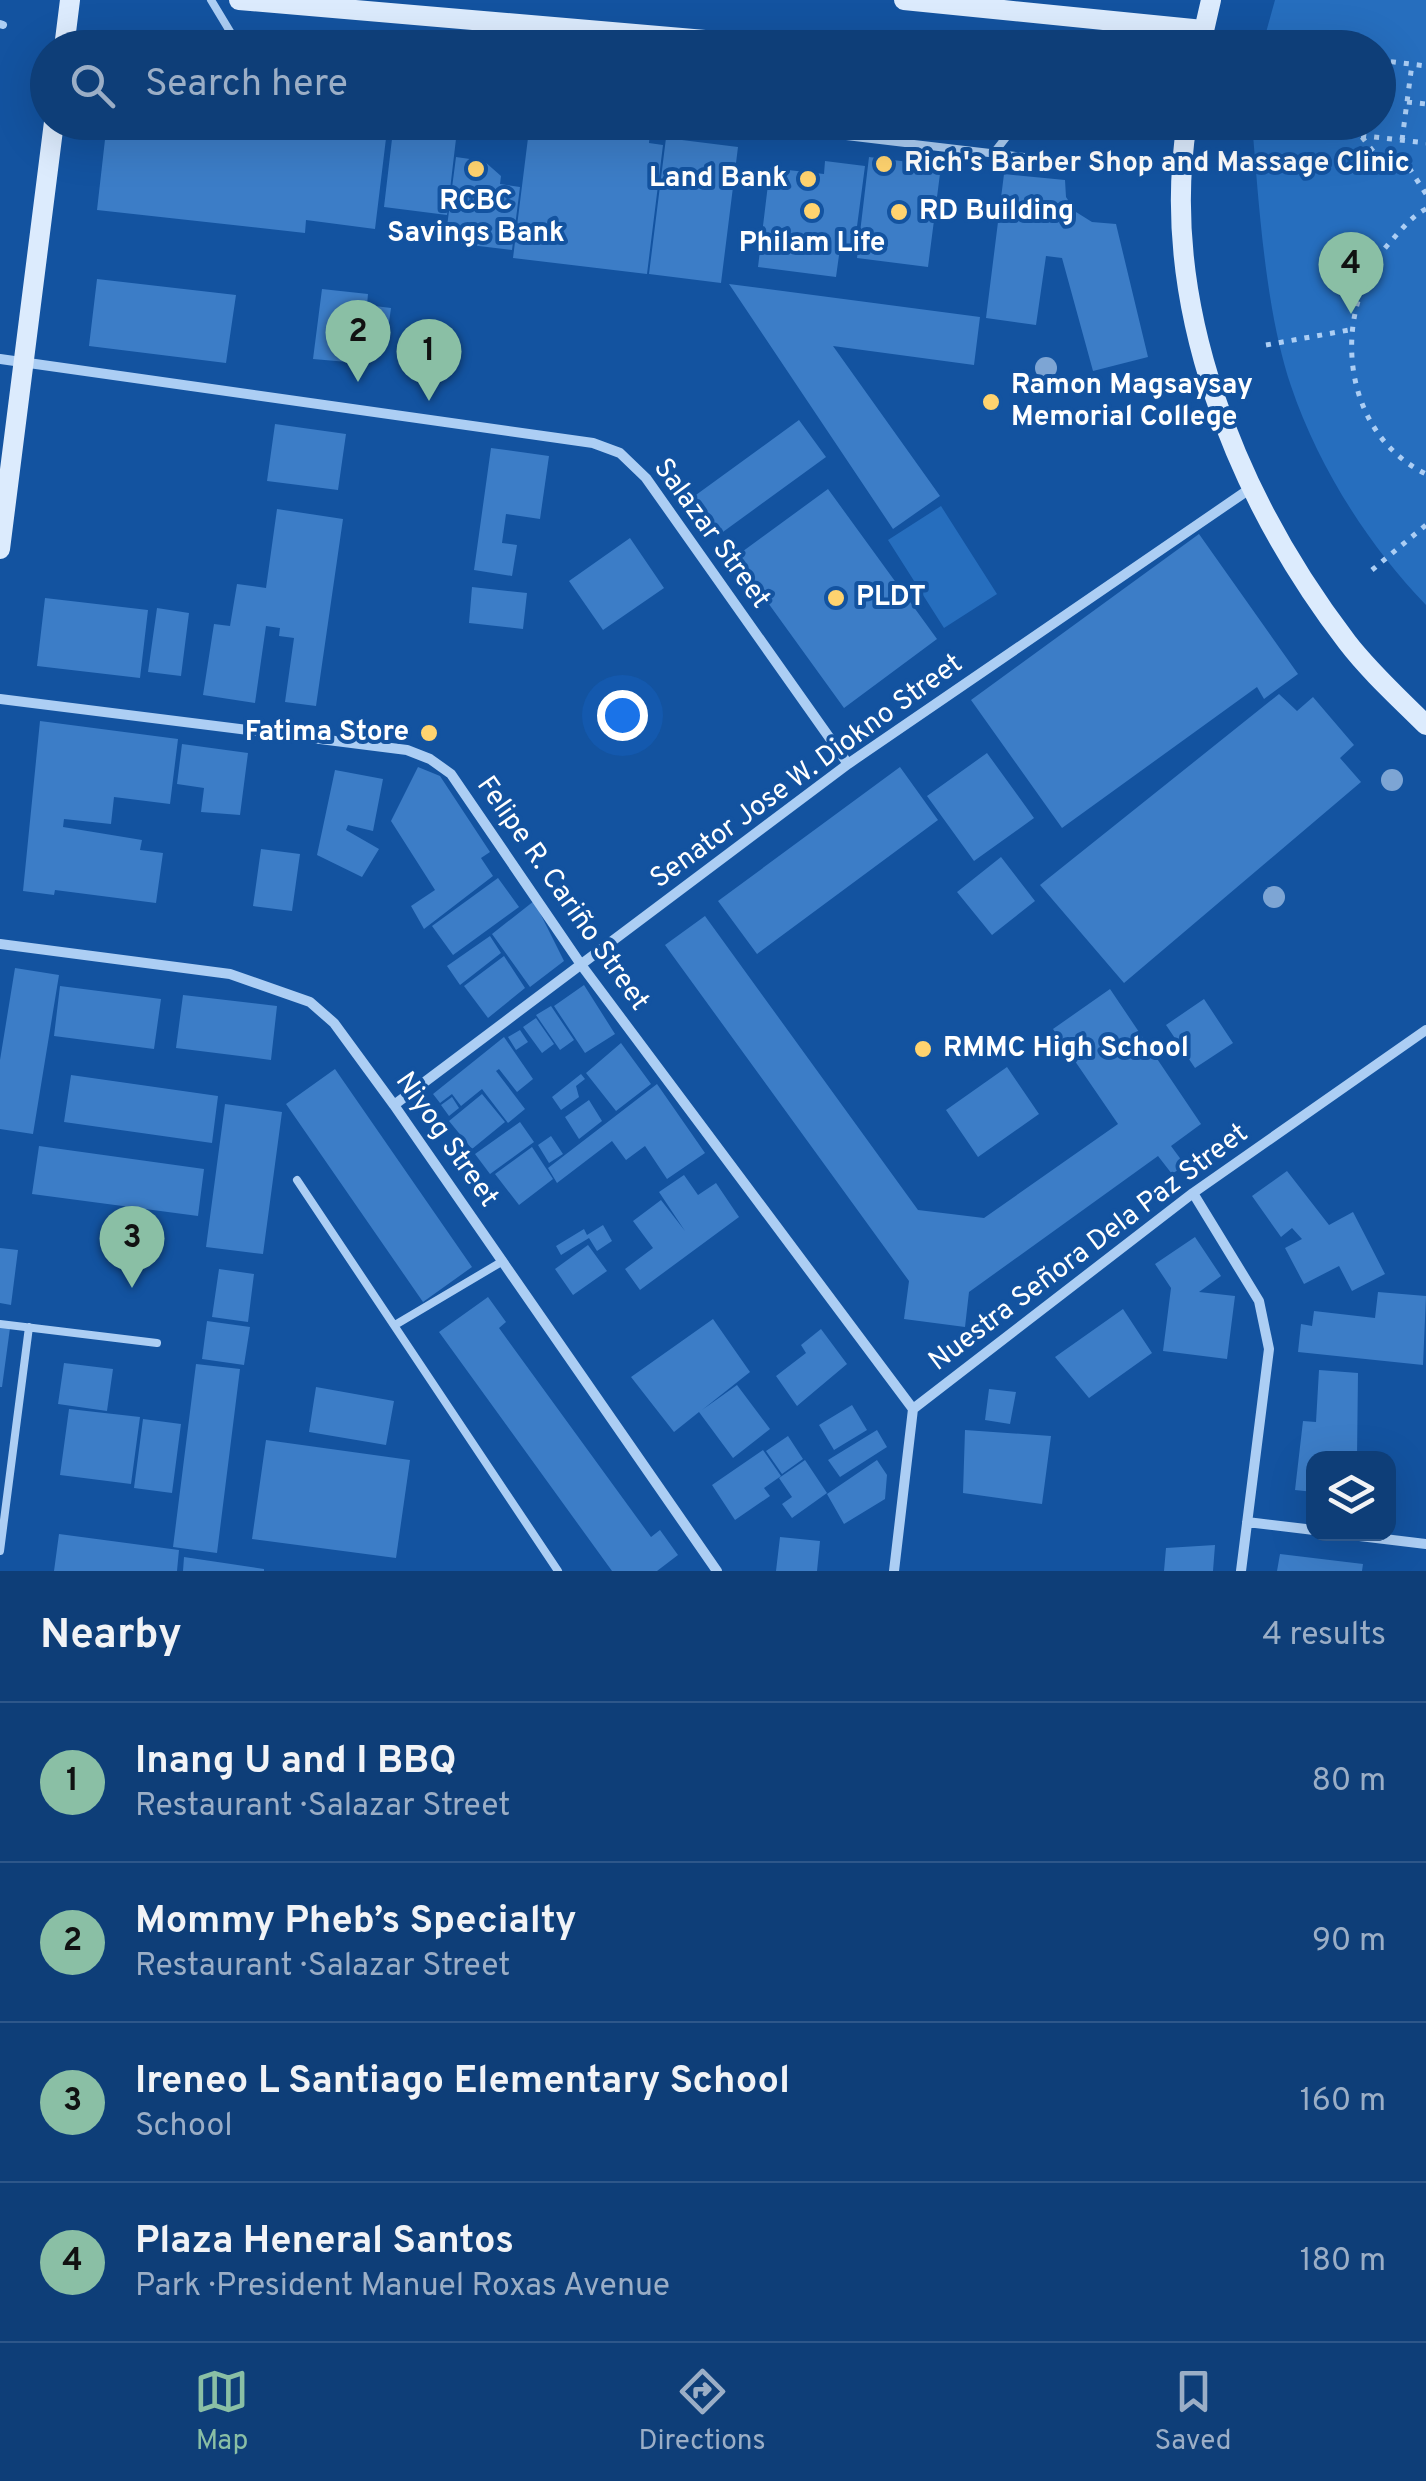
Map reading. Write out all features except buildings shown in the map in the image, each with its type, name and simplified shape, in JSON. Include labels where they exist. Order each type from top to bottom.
[{"type":"main road","points":[[66,30],[70,0]]},
{"type":"main road","points":[[239,0],[588,30]]},
{"type":"main road","points":[[904,0],[1030,6],[1154,30]]},
{"type":"main road","points":[[1203,30],[1211,0]]},
{"type":"main road","points":[[0,549],[52,140]]},
{"type":"main road","points":[[1187,140],[1184,278],[1207,373],[1287,554],[1348,644],[1426,725]]},
{"type":"street","name":"Salazar Street","points":[[0,360],[593,444],[620,453],[646,478],[848,764]]},
{"type":"street","name":"Senator Jose W. Diokno Street","points":[[394,1104],[848,764],[1254,486]]},
{"type":"street","name":"Felipe R. Cariño Street","points":[[0,698],[407,750],[430,758],[450,774],[582,966],[913,1410]]},
{"type":"street","name":"Niyog Street","points":[[0,944],[230,974],[310,1002],[334,1023],[394,1104],[717,1571]]},
{"type":"street","name":"Nuestra Señora Dela Paz Street","points":[[913,1410],[1194,1193],[1426,1030]]},
{"type":"street","points":[[1194,1193],[1259,1301],[1266,1328],[1268,1371],[1242,1571]]},
{"type":"street","points":[[894,1571],[913,1410]]},
{"type":"street","points":[[1247,1522],[1306,1529]]},
{"type":"street","points":[[1396,1540],[1426,1544]]},
{"type":"lane","points":[[211,0],[229,30]]},
{"type":"lane","points":[[885,140],[1074,163]]},
{"type":"lane","points":[[993,154],[1004,140]]},
{"type":"lane","points":[[298,1180],[558,1571]]},
{"type":"lane","points":[[395,1325],[503,1261]]},
{"type":"lane","points":[[0,1324],[157,1343]]},
{"type":"lane","points":[[0,1551],[29,1327]]},
{"type":"path","points":[[1396,62],[1426,66]]},
{"type":"path","points":[[1402,140],[1412,64]]},
{"type":"path","points":[[1408,102],[1426,104]]},
{"type":"path","points":[[1396,139],[1426,143]]},
{"type":"path","points":[[1365,140],[1384,164],[1404,160],[1426,194]]},
{"type":"path","points":[[1426,209],[1372,261],[1355,301],[1349,330],[1356,383],[1371,420],[1392,448],[1426,474]]},
{"type":"path","points":[[1266,345],[1349,330]]},
{"type":"path","points":[[1372,570],[1426,525]]},
{"type":"shaded area","points":[[1275,0],[1426,0],[1426,605],[1384,557],[1347,503],[1302,416],[1275,324],[1253,140],[1396,140],[1396,30],[1267,30]]},
{"type":"shaded area","points":[[941,506],[997,594],[944,628],[888,540]]},
{"type":"place","name":"Rich's Barber Shop and Massage Clinic","points":[[884,164]]},
{"type":"place","name":"RCBC Savings Bank","points":[[476,169]]},
{"type":"place","name":"Land Bank","points":[[808,179]]},
{"type":"place","name":"Philam Life","points":[[812,211]]},
{"type":"place","name":"RD Building","points":[[899,212]]},
{"type":"place","name":"Plaza Heneral Santos","points":[[1351,314]]},
{"type":"place","name":"Mommy Pheb’s Specialty","points":[[358,382]]},
{"type":"place","name":"Inang U and I BBQ","points":[[429,401]]},
{"type":"place","name":"Ramon Magsaysay Memorial College","points":[[991,402]]},
{"type":"place","name":"PLDT","points":[[836,598]]},
{"type":"place","name":"Fatima Store","points":[[429,733]]},
{"type":"place","name":"RMMC High School","points":[[923,1049]]},
{"type":"place","name":"Ireneo L Santiago Elementary School","points":[[132,1288]]}]
